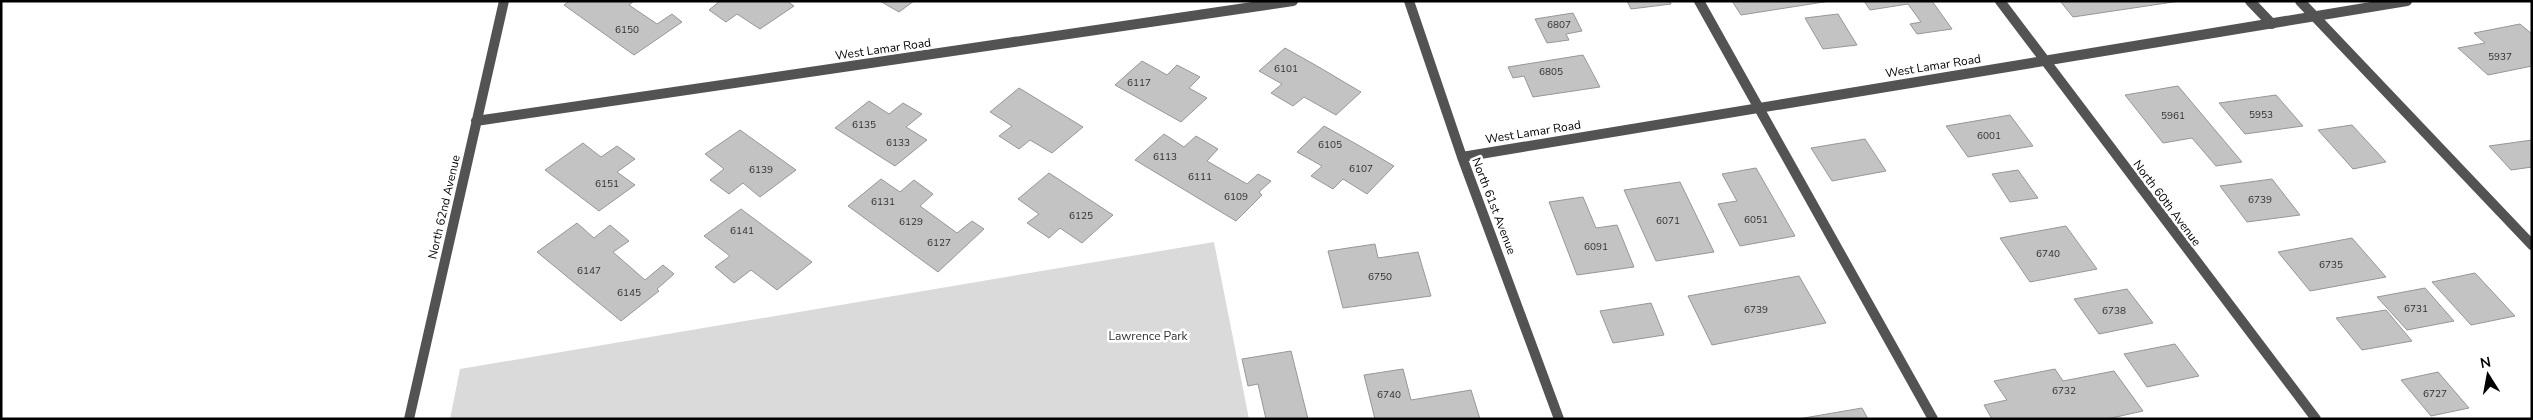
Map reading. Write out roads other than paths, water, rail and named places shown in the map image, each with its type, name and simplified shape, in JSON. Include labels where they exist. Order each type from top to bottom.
[{"type":"street","name":"North 62nd Avenue","points":[[410,419],[504,1]]},
{"type":"street","name":"West Lamar Road","points":[[476,122],[1293,1]]},
{"type":"street","name":"North 61st Avenue","points":[[1409,1],[1462,156],[1559,419]]},
{"type":"street","points":[[1700,1],[1933,419]]},
{"type":"street","name":"North 60th Avenue","points":[[2000,1],[2316,419]]},
{"type":"street","points":[[2250,1],[2272,24]]},
{"type":"street","points":[[2300,1],[2532,245]]},
{"type":"street","name":"West Lamar Road","points":[[1462,156],[2407,1]]},
{"type":"park label","name":"Lawrence Park","points":[[1148,336]]}]
